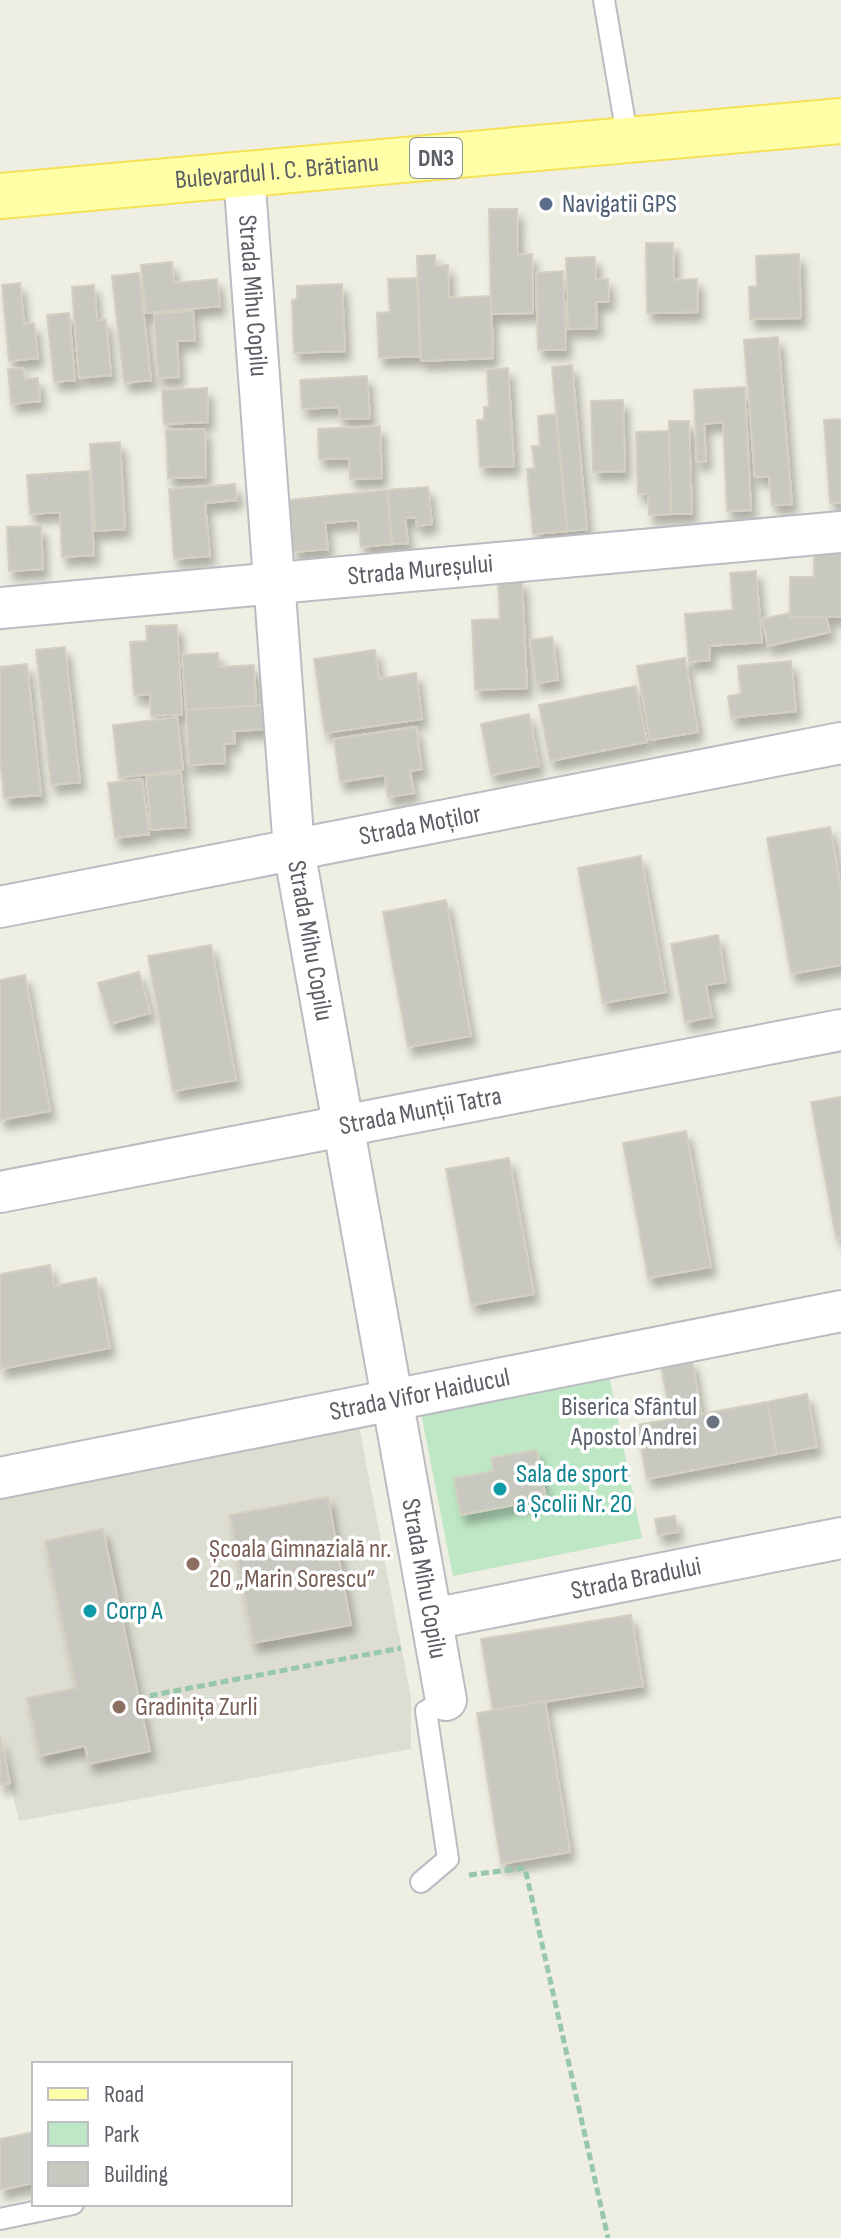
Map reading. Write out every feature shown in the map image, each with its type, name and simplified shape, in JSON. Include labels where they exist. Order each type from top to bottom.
[{"type":"main road","name":"Bulevardul I. C. Brătianu","points":[[0,196],[841,121]]},
{"type":"street","name":"Strada Mihu Copilu","points":[[244,174],[294,850],[446,1700]]},
{"type":"street","name":"Strada Mureșului","points":[[0,608],[841,532]]},
{"type":"street","name":"Strada Moților","points":[[0,907],[841,743]]},
{"type":"street","name":"Strada Munții Tatra","points":[[0,1192],[841,1030]]},
{"type":"street","name":"Strada Vifor Haiducul","points":[[0,1478],[841,1311]]},
{"type":"street","name":"Strada Bradului","points":[[434,1630],[841,1538]]},
{"type":"lane","points":[[604,0],[628,141]]},
{"type":"lane","points":[[421,1882],[448,1859],[426,1711],[446,1700]]},
{"type":"lane","points":[[0,2219],[63,2206]]},
{"type":"path","points":[[138,1698],[434,1630]]},
{"type":"path","points":[[525,1868],[608,2238]]},
{"type":"shaded area","name":"Școala Gimnazială nr. 20 „Marin Sorescu”","points":[[359,1426],[411,1697],[411,1749],[19,1821],[10,1783],[0,1785],[0,1497]]},
{"type":"green space","points":[[609,1376],[642,1538],[453,1576],[421,1413]],"holes":[[[537,1450],[546,1499],[461,1515],[454,1478],[494,1471],[492,1458]]]},
{"type":"building","points":[[489,209],[517,209],[518,255],[532,254],[533,313],[491,314]]},
{"type":"building","points":[[646,243],[673,243],[674,280],[697,279],[698,312],[647,313]]},
{"type":"building","points":[[799,254],[801,318],[750,319],[749,287],[757,286],[756,256]]},
{"type":"building","points":[[435,255],[435,266],[448,265],[449,298],[491,296],[493,358],[421,361],[417,256]]},
{"type":"building","points":[[595,257],[596,279],[608,279],[609,302],[596,302],[597,328],[568,329],[566,258]]},
{"type":"building","points":[[172,262],[174,283],[217,279],[220,306],[146,313],[141,265]]},
{"type":"building","points":[[563,271],[566,350],[538,350],[536,273]]},
{"type":"building","points":[[139,273],[151,380],[124,383],[112,276]]},
{"type":"building","points":[[417,278],[420,356],[379,358],[377,313],[390,312],[388,279]]},
{"type":"building","points":[[20,283],[24,324],[34,323],[38,358],[9,361],[2,285]]},
{"type":"building","points":[[342,284],[345,351],[294,353],[292,300],[297,299],[297,286]]},
{"type":"building","points":[[94,285],[97,320],[106,320],[111,375],[79,378],[72,287]]},
{"type":"building","points":[[193,311],[195,340],[177,341],[179,377],[158,378],[154,314]]},
{"type":"building","points":[[69,313],[75,380],[54,382],[47,315]]},
{"type":"building","points":[[778,337],[792,504],[772,505],[769,476],[755,477],[744,340]]},
{"type":"building","points":[[572,365],[587,529],[567,531],[552,367]]},
{"type":"building","points":[[23,368],[24,379],[38,378],[40,401],[11,404],[8,369]]},
{"type":"building","points":[[508,368],[514,466],[480,467],[477,420],[484,420],[484,407],[489,407],[487,370]]},
{"type":"building","points":[[367,376],[370,418],[340,419],[339,407],[302,409],[300,380]]},
{"type":"building","points":[[745,387],[751,510],[727,511],[723,422],[704,424],[706,461],[697,462],[694,390]]},
{"type":"building","points":[[207,388],[208,422],[164,424],[162,390]]},
{"type":"building","points":[[623,400],[625,471],[593,472],[591,401]]},
{"type":"building","points":[[556,414],[567,531],[533,534],[527,469],[535,468],[532,446],[540,446],[538,416]]},
{"type":"building","points":[[841,419],[841,502],[830,503],[824,420]]},
{"type":"building","points":[[669,421],[689,421],[692,514],[671,514]]},
{"type":"building","points":[[380,426],[382,478],[350,479],[349,458],[319,459],[318,429]]},
{"type":"building","points":[[205,429],[206,477],[168,478],[166,430]]},
{"type":"building","points":[[669,431],[671,514],[649,515],[648,493],[638,494],[636,432]]},
{"type":"building","points":[[120,442],[125,529],[95,531],[90,444]]},
{"type":"building","points":[[89,471],[94,555],[62,557],[60,512],[30,514],[27,475]]},
{"type":"building","points":[[235,484],[237,500],[205,503],[210,556],[174,559],[169,489]]},
{"type":"building","points":[[428,487],[432,524],[417,526],[416,517],[405,518],[408,543],[392,544],[387,490]]},
{"type":"building","points":[[387,490],[392,544],[361,547],[358,520],[325,523],[328,549],[293,552],[288,500]]},
{"type":"building","points":[[41,526],[43,569],[9,571],[7,527]]},
{"type":"building","points":[[814,553],[841,553],[841,617],[790,617],[790,577],[814,577]]},
{"type":"building","points":[[756,571],[762,642],[709,646],[710,660],[689,662],[685,614],[733,610],[730,573]]},
{"type":"building","points":[[522,580],[527,688],[475,690],[472,620],[500,619],[498,582]]},
{"type":"building","points":[[790,613],[790,617],[826,617],[830,632],[768,646],[762,619]]},
{"type":"building","points":[[177,625],[182,714],[151,716],[150,694],[134,695],[130,642],[147,641],[146,626]]},
{"type":"building","points":[[552,637],[558,680],[536,683],[530,640]]},
{"type":"building","points":[[65,647],[80,782],[51,785],[36,650]]},
{"type":"building","points":[[375,650],[379,679],[416,673],[422,719],[325,733],[314,659]]},
{"type":"building","points":[[218,653],[219,667],[254,665],[256,706],[186,710],[182,655]]},
{"type":"building","points":[[685,658],[698,732],[650,740],[637,666]]},
{"type":"building","points":[[791,661],[796,711],[731,718],[728,696],[741,694],[738,666]]},
{"type":"building","points":[[27,664],[41,795],[4,798],[0,759],[0,667]]},
{"type":"building","points":[[636,686],[647,742],[550,761],[539,705]]},
{"type":"building","points":[[264,705],[266,729],[234,731],[235,743],[224,744],[225,763],[189,765],[186,710]]},
{"type":"building","points":[[529,714],[539,766],[491,775],[481,724]]},
{"type":"building","points":[[177,717],[183,770],[119,778],[113,725]]},
{"type":"building","points":[[416,727],[422,769],[410,771],[414,793],[388,797],[385,775],[340,782],[334,739]]},
{"type":"building","points":[[181,773],[186,827],[151,830],[146,776]]},
{"type":"building","points":[[142,779],[149,834],[115,838],[108,783]]},
{"type":"building","points":[[830,827],[841,889],[841,965],[791,974],[767,838]]},
{"type":"building","points":[[641,856],[666,992],[603,1003],[578,868]]},
{"type":"building","points":[[446,900],[471,1036],[408,1047],[383,912]]},
{"type":"building","points":[[718,935],[726,982],[706,985],[712,1017],[685,1022],[671,944]]},
{"type":"building","points":[[211,945],[236,1080],[173,1091],[148,956]]},
{"type":"building","points":[[139,972],[150,1013],[110,1024],[98,983]]},
{"type":"building","points":[[25,975],[50,1111],[0,1120],[0,980]]},
{"type":"building","points":[[841,1097],[841,1237],[836,1238],[811,1102]]},
{"type":"building","points":[[686,1131],[711,1267],[648,1278],[623,1143]]},
{"type":"building","points":[[509,1158],[534,1294],[471,1305],[446,1169]]},
{"type":"building","points":[[50,1265],[54,1286],[96,1278],[110,1348],[0,1369],[0,1274]]},
{"type":"building","name":"Biserica Sfântul Apostol Andrei","points":[[692,1360],[701,1414],[767,1402],[777,1454],[647,1479],[637,1425],[671,1419],[661,1366]]},
{"type":"building","points":[[807,1394],[817,1447],[777,1454],[767,1402]]},
{"type":"building","name":"Sala de sport a Școlii Nr. 20","points":[[537,1450],[546,1499],[461,1515],[454,1478],[494,1471],[491,1458]]},
{"type":"building","points":[[328,1497],[351,1625],[253,1643],[230,1515]]},
{"type":"building","points":[[675,1516],[678,1532],[658,1535],[655,1519]]},
{"type":"building","name":"Corp A","points":[[103,1529],[150,1751],[89,1764],[85,1746],[40,1756],[27,1698],[76,1688],[45,1541]]},
{"type":"building","points":[[631,1615],[643,1686],[493,1710],[481,1639]]},
{"type":"building","points":[[545,1701],[570,1852],[501,1864],[477,1713]]},
{"type":"building","points":[[0,1736],[10,1783],[0,1785]]},
{"type":"building","points":[[32,2132],[32,2183],[0,2190],[0,2139]]},
{"type":"place","name":"Navigatii GPS","points":[[546,204]]},
{"type":"place","name":"Biserica Sfântul Apostol Andrei","points":[[713,1422]]},
{"type":"place","name":"Sala de sport a Școlii Nr. 20","points":[[500,1489]]},
{"type":"place","name":"Școala Gimnazială nr. 20 „Marin Sorescu”","points":[[193,1564]]},
{"type":"place","name":"Corp A","points":[[90,1611]]},
{"type":"place","name":"Gradinița Zurli","points":[[119,1707]]}]
